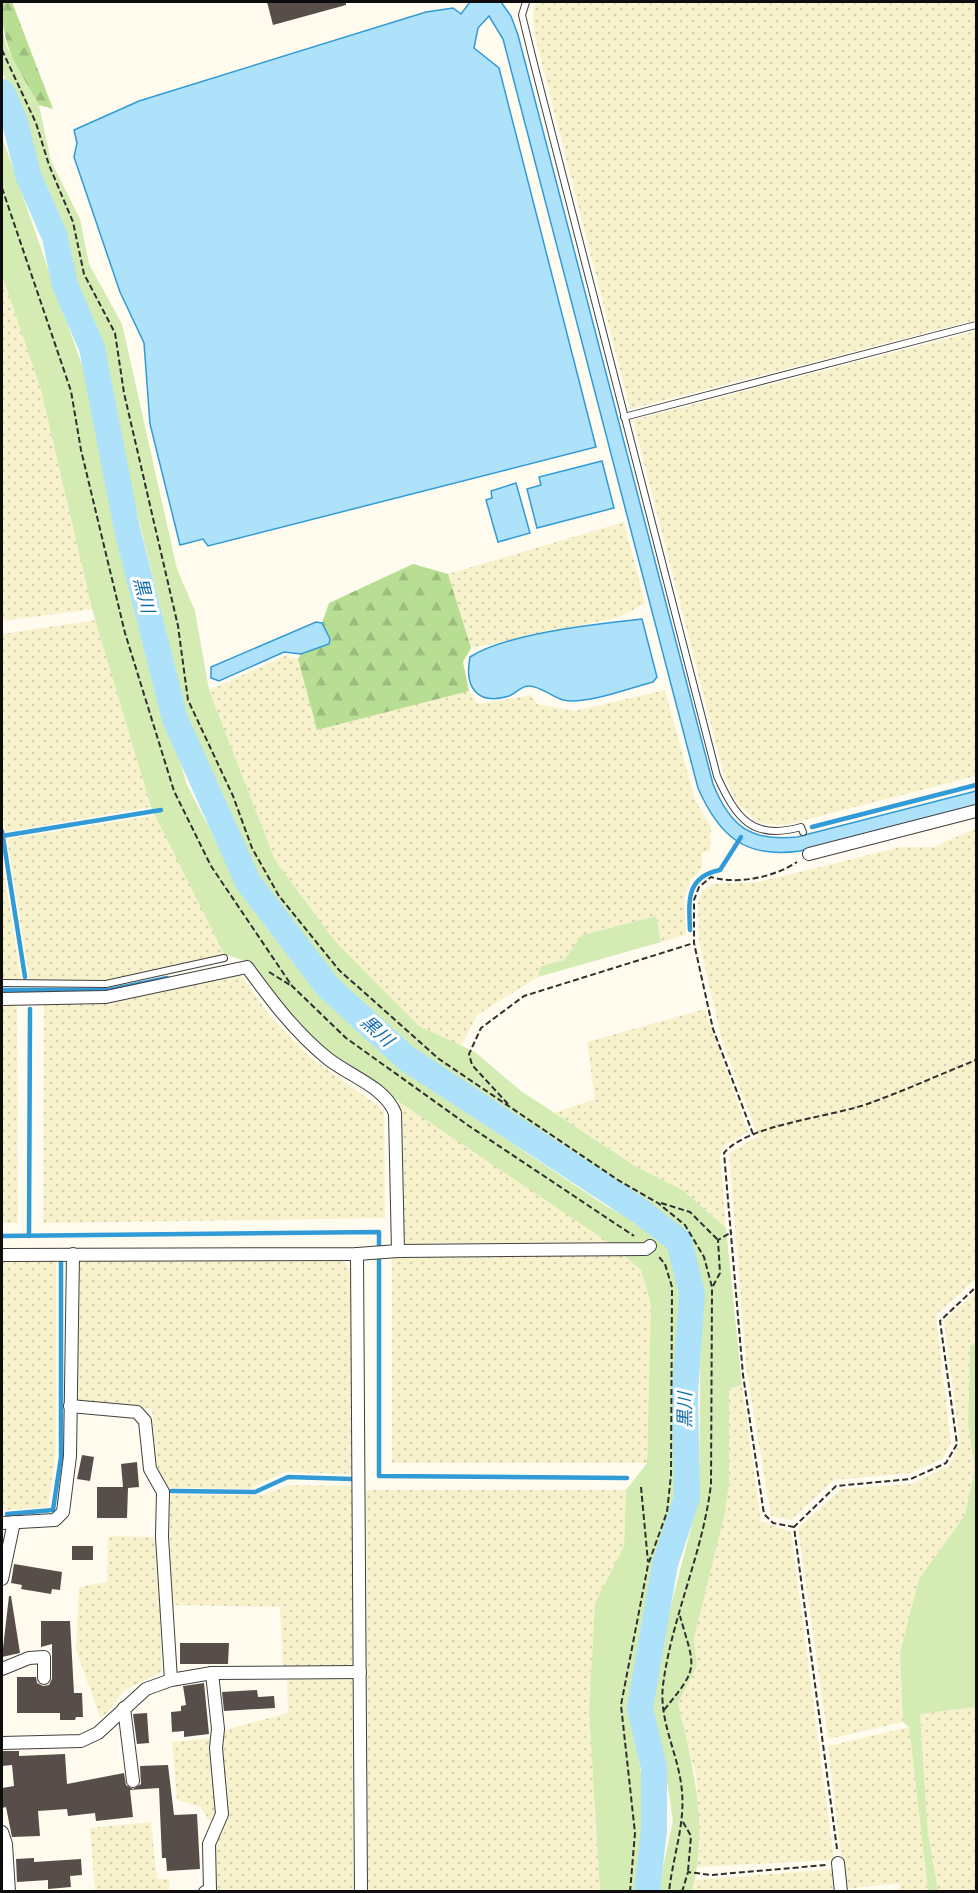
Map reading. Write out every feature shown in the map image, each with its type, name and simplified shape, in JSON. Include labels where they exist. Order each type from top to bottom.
[{"type":"street","points":[[809,854],[976,811]]},
{"type":"street","points":[[2,999],[106,997],[248,967],[283,1017],[328,1059],[389,1100],[395,1113],[398,1251]]},
{"type":"street","points":[[2,1254],[357,1254],[398,1251],[645,1249],[650,1246]]},
{"type":"street","points":[[2,1579],[8,1522],[55,1520],[63,1512],[70,1456],[73,1254]]},
{"type":"street","points":[[357,1254],[361,1892]]},
{"type":"street","points":[[70,1406],[137,1412],[145,1421],[150,1469],[163,1492],[162,1537],[171,1680]]},
{"type":"street","points":[[2,1669],[29,1658],[44,1657],[45,1678]]},
{"type":"street","points":[[2,1743],[81,1741],[98,1733],[146,1689],[171,1680],[212,1673],[360,1672]]},
{"type":"street","points":[[205,1892],[210,1890],[208,1844],[222,1814],[216,1748],[218,1729],[212,1673]]},
{"type":"street","points":[[124,1708],[134,1781]]},
{"type":"street","points":[[2,1832],[6,1844],[9,1892]]},
{"type":"street","points":[[838,1863],[841,1892]]},
{"type":"lane","points":[[526,2],[522,15],[717,776],[730,804],[751,826],[766,832],[782,832],[801,827],[803,831]]},
{"type":"lane","points":[[624,417],[976,325]]},
{"type":"lane","points":[[2,983],[106,984],[224,958]]},
{"type":"path","points":[[2,50],[36,123],[49,165],[73,222],[84,274],[115,333],[124,393],[178,626],[188,700],[233,796],[252,848],[279,896],[339,970],[439,1059],[618,1180],[658,1203],[685,1225],[704,1257],[712,1287],[711,1484],[708,1513],[679,1613],[663,1685],[663,1712],[681,1782],[683,1822],[669,1892]]},
{"type":"path","points":[[2,188],[71,391],[81,450],[125,633],[174,791],[211,866],[292,986],[346,1038],[469,1126],[650,1246],[665,1264],[672,1287],[674,1322],[671,1475],[667,1512],[648,1565],[621,1705],[634,1833],[630,1892]]},
{"type":"path","points":[[753,1134],[713,1029],[694,943],[694,900],[699,887],[711,877],[723,880],[763,877],[787,869],[809,854]]},
{"type":"path","points":[[512,1108],[472,1065],[469,1054],[481,1028],[524,996],[694,943]]},
{"type":"path","points":[[794,1527],[773,1523],[764,1514],[743,1375],[724,1154],[730,1146],[753,1134],[868,1104],[976,1060]]},
{"type":"path","points":[[658,1203],[690,1212],[718,1240],[720,1273],[712,1287]]},
{"type":"path","points":[[718,1240],[732,1232]]},
{"type":"path","points":[[794,1527],[836,1486],[911,1479],[946,1462],[957,1444],[940,1321],[976,1287]]},
{"type":"path","points":[[641,1487],[648,1565]]},
{"type":"path","points":[[688,1872],[711,1875],[838,1863],[825,1743],[794,1527]]},
{"type":"path","points":[[663,1712],[688,1680],[693,1662],[679,1613]]},
{"type":"path","points":[[682,1892],[688,1872],[691,1836],[683,1822]]},
{"type":"shaded area","points":[[536,2],[976,2],[976,320],[630,409],[534,32],[533,10]]},
{"type":"shaded area","points":[[2,275],[41,390],[92,609],[2,621]]},
{"type":"shaded area","points":[[976,331],[976,776],[785,825],[758,823],[737,803],[724,775],[633,420]]},
{"type":"shaded area","points":[[624,522],[645,603],[620,617],[471,648],[448,574]]},
{"type":"shaded area","points":[[96,620],[151,807],[5,832],[2,810],[2,634]]},
{"type":"shaded area","points":[[285,656],[298,659],[317,730],[469,691],[478,704],[532,695],[537,704],[575,711],[665,690],[695,800],[711,827],[710,851],[702,853],[702,868],[690,881],[684,898],[686,935],[661,942],[656,916],[582,935],[564,960],[541,966],[538,977],[477,1015],[461,1046],[419,1026],[335,941],[275,860],[209,690]]},
{"type":"shaded area","points":[[157,815],[224,954],[106,981],[30,981],[7,839]]},
{"type":"shaded area","points":[[976,828],[976,1279],[936,1315],[951,1443],[942,1459],[911,1473],[834,1480],[791,1520],[771,1516],[747,1374],[729,1153],[758,1136],[722,1041],[699,941],[698,903],[702,891],[713,884],[759,882],[901,847],[934,847]]},
{"type":"shaded area","points":[[2,858],[21,981],[2,981]]},
{"type":"shaded area","points":[[241,975],[269,1015],[311,1058],[384,1110],[385,1218],[43,1223],[44,1004],[107,1002]]},
{"type":"shaded area","points":[[2,1003],[17,1003],[18,1223],[2,1223]]},
{"type":"shaded area","points":[[705,1009],[748,1132],[725,1145],[720,1156],[726,1228],[684,1191],[635,1166],[554,1113],[595,1099],[587,1042]]},
{"type":"shaded area","points":[[399,1100],[609,1242],[404,1244]]},
{"type":"shaded area","points":[[623,1255],[641,1270],[651,1304],[647,1463],[392,1463],[392,1256]]},
{"type":"shaded area","points":[[342,1258],[351,1270],[353,1474],[284,1472],[249,1489],[167,1488],[157,1467],[152,1409],[76,1401],[79,1260]]},
{"type":"shaded area","points":[[56,1261],[55,1457],[48,1507],[2,1510],[2,1262]]},
{"type":"shaded area","points":[[976,1291],[976,1344],[970,1346],[968,1425],[975,1468],[965,1515],[919,1579],[900,1652],[903,1722],[828,1739],[798,1528],[841,1489],[910,1484],[949,1466],[960,1442],[944,1321]]},
{"type":"shaded area","points":[[742,1385],[761,1521],[791,1532],[834,1860],[697,1867],[700,1847],[696,1777],[678,1703],[697,1666],[694,1638],[725,1513],[729,1484],[729,1389]]},
{"type":"shaded area","points":[[289,1485],[354,1486],[353,1666],[283,1666],[280,1607],[172,1605],[169,1495],[262,1495]]},
{"type":"shaded area","points":[[366,1490],[626,1490],[624,1546],[595,1604],[589,1712],[600,1891],[367,1891]]},
{"type":"shaded area","points":[[108,1536],[157,1537],[162,1672],[125,1690],[101,1719],[76,1650],[79,1587],[107,1582]]},
{"type":"shaded area","points":[[287,1677],[354,1678],[354,1891],[216,1891],[213,1845],[227,1816],[220,1748],[224,1730],[288,1713]]},
{"type":"shaded area","points":[[976,1707],[976,1891],[938,1891],[928,1833],[920,1713]]},
{"type":"shaded area","points":[[909,1727],[928,1891],[900,1891],[899,1883],[845,1889],[828,1746]]},
{"type":"shaded area","points":[[212,1738],[216,1811],[209,1821],[201,1807],[177,1800],[172,1742]]},
{"type":"shaded area","points":[[151,1822],[157,1879],[170,1879],[169,1891],[95,1891],[90,1828]]},
{"type":"shaded area","points":[[834,1869],[836,1892],[692,1892],[695,1880]]},
{"type":"green space","points":[[2,2],[12,2],[53,109],[39,105],[17,67],[4,32]]},
{"type":"green space","points":[[2,29],[7,47],[39,105],[51,161],[80,219],[89,264],[122,324],[177,569],[195,611],[209,690],[275,860],[335,941],[419,1026],[475,1052],[521,1091],[635,1166],[684,1191],[726,1228],[742,1385],[729,1389],[729,1484],[725,1513],[694,1638],[697,1666],[678,1703],[694,1773],[699,1820],[697,1867],[692,1891],[658,1891],[673,1821],[668,1786],[653,1723],[652,1679],[699,1497],[701,1281],[687,1243],[662,1217],[626,1197],[436,1069],[332,978],[270,902],[242,856],[177,706],[167,635],[107,390],[100,336],[71,276],[67,239],[38,170],[29,127],[2,72]]},
{"type":"green space","points":[[2,137],[85,374],[142,636],[187,785],[231,870],[293,963],[332,1004],[470,1115],[606,1206],[656,1232],[676,1256],[684,1288],[681,1497],[660,1569],[631,1708],[648,1819],[641,1891],[600,1891],[589,1712],[595,1603],[624,1546],[626,1490],[647,1463],[651,1304],[641,1270],[608,1242],[332,1057],[287,1014],[249,962],[224,954],[151,807],[92,609],[41,390],[2,275]]},
{"type":"green space","points":[[413,564],[448,574],[471,648],[463,662],[469,691],[317,730],[298,659],[301,654],[329,644],[330,639],[322,623],[329,603]]},
{"type":"green space","points":[[656,916],[661,942],[538,977],[541,966],[564,960],[582,935]]},
{"type":"green space","points":[[976,1344],[976,1707],[920,1714],[928,1833],[938,1891],[928,1891],[909,1727],[903,1722],[900,1652],[919,1579],[965,1515],[975,1468],[968,1425],[970,1345]]},
{"type":"water","points":[[470,2],[501,2],[511,16],[518,35],[713,784],[727,811],[735,821],[754,834],[781,838],[797,837],[976,791],[976,806],[800,851],[781,853],[749,847],[736,840],[725,831],[706,805],[698,788],[503,39],[489,16],[478,28],[474,48],[499,68],[596,447],[208,546],[203,539],[180,545],[150,424],[144,343],[120,292],[74,157],[77,143],[74,130],[139,101],[426,12],[453,8],[461,14]]},
{"type":"water","points":[[602,461],[614,508],[537,528],[527,489],[541,485],[539,477]]},
{"type":"water","points":[[516,483],[530,533],[498,542],[486,500],[492,498],[491,491]]},
{"type":"water","points":[[642,619],[657,677],[653,682],[596,698],[573,701],[563,700],[529,686],[509,696],[489,698],[475,692],[471,685],[470,657],[486,649],[553,631]]},
{"type":"water","points":[[316,622],[322,623],[330,639],[329,644],[301,654],[284,652],[219,681],[211,678],[211,667]]},
{"type":"building","points":[[267,2],[346,2],[346,5],[273,25]]},
{"type":"building","points":[[82,1455],[94,1457],[90,1481],[77,1479]]},
{"type":"building","points":[[137,1462],[139,1487],[128,1488],[127,1518],[97,1518],[97,1487],[123,1487],[121,1464]]},
{"type":"building","points":[[72,1546],[93,1546],[93,1560],[72,1560]]},
{"type":"building","points":[[14,1564],[62,1572],[60,1590],[52,1589],[51,1594],[21,1589],[22,1585],[11,1583]]},
{"type":"building","points":[[9,1596],[11,1596],[20,1653],[2,1657]]},
{"type":"building","points":[[41,1621],[70,1621],[74,1693],[82,1693],[83,1717],[76,1717],[75,1720],[60,1720],[60,1713],[17,1713],[17,1677],[36,1677],[37,1683],[43,1686],[49,1685],[52,1679],[52,1644],[41,1647]]},
{"type":"building","points":[[180,1643],[229,1643],[228,1664],[180,1664]]},
{"type":"building","points":[[204,1683],[209,1734],[184,1737],[184,1731],[172,1732],[171,1712],[181,1711],[181,1706],[186,1705],[183,1686]]},
{"type":"building","points":[[257,1690],[258,1697],[274,1696],[275,1708],[224,1711],[222,1692]]},
{"type":"building","points":[[147,1713],[149,1743],[137,1744],[133,1714]]},
{"type":"building","points":[[2,1751],[19,1751],[19,1756],[65,1754],[67,1784],[124,1773],[126,1785],[133,1789],[141,1784],[140,1766],[168,1765],[174,1815],[197,1814],[200,1869],[167,1871],[166,1858],[162,1858],[159,1788],[130,1790],[133,1817],[96,1821],[95,1813],[68,1816],[67,1809],[38,1811],[40,1836],[12,1837],[6,1807],[2,1808],[2,1788],[14,1786],[12,1765],[2,1766]]},
{"type":"building","points":[[34,1858],[34,1862],[81,1859],[82,1875],[70,1876],[71,1887],[48,1889],[48,1880],[17,1882],[16,1859]]},
{"type":"waterway","name":"黒川","points":[[2,92],[15,122],[28,175],[55,237],[65,285],[92,348],[127,529],[175,719],[248,882],[328,987],[406,1058],[640,1211],[679,1241],[692,1293],[685,1393],[687,1497],[665,1564],[640,1708],[654,1768],[654,1830],[647,1892]]},
{"type":"waterway","points":[[812,827],[976,785]]},
{"type":"waterway","points":[[2,836],[161,810]]},
{"type":"waterway","points":[[2,831],[25,977]]},
{"type":"waterway","points":[[690,930],[689,910],[695,885],[700,878],[720,870],[741,837]]},
{"type":"waterway","points":[[2,990],[109,990],[167,978]]},
{"type":"waterway","points":[[29,1236],[30,1009]]},
{"type":"waterway","points":[[2,1236],[379,1232],[379,1476],[627,1478]]},
{"type":"waterway","points":[[7,1514],[53,1510],[61,1457],[61,1262]]},
{"type":"waterway","points":[[171,1491],[255,1492],[288,1477],[352,1479]]}]
